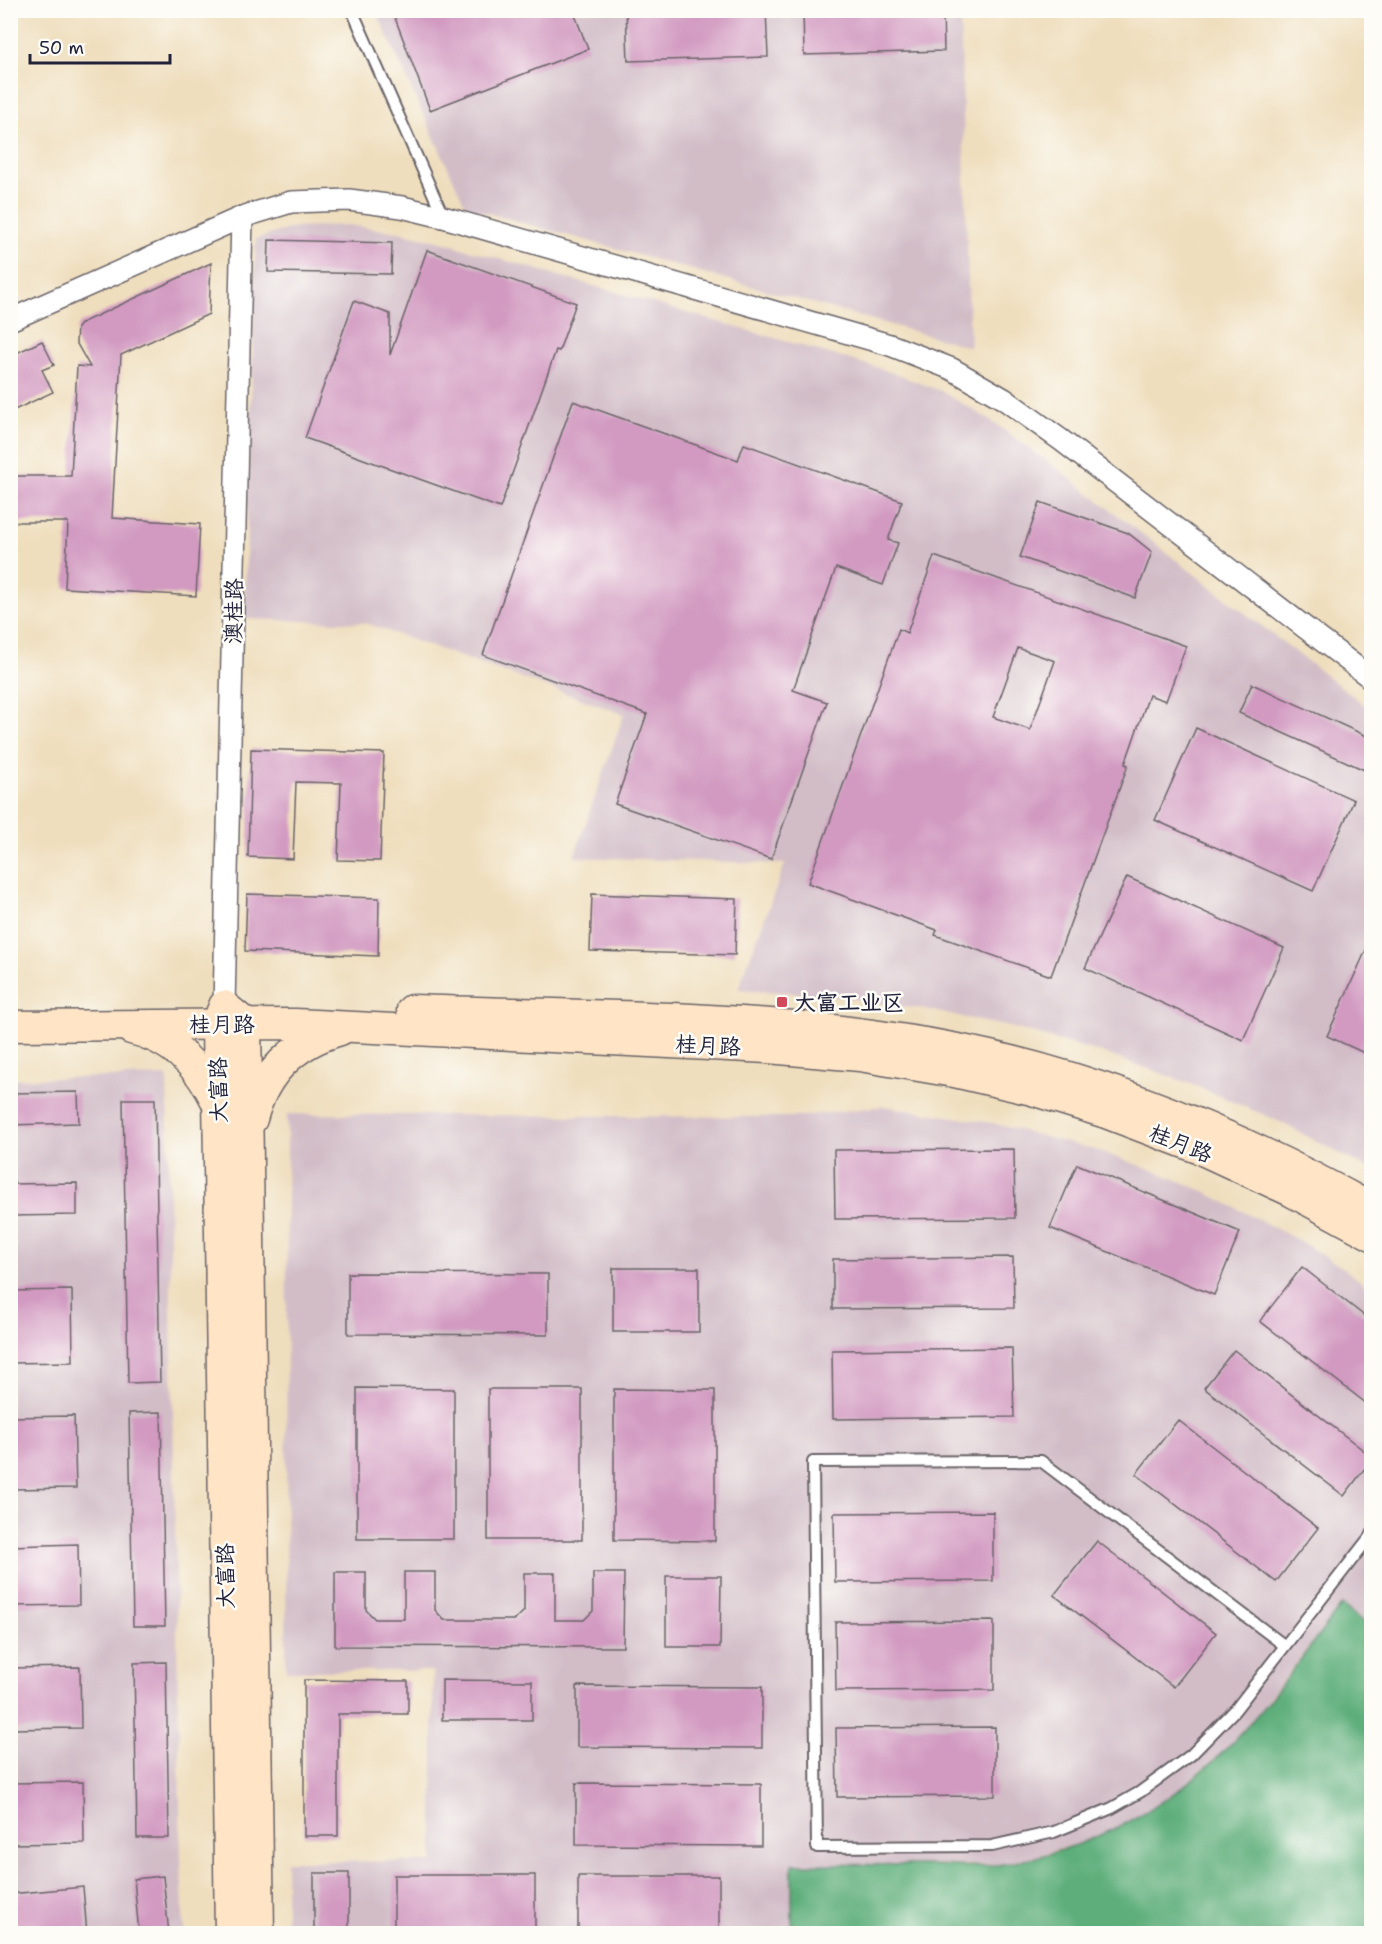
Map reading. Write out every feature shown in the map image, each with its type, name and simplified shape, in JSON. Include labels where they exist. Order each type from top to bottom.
[{"type":"main road","name":"桂月路","points":[[10,1026],[111,1025],[229,1018],[295,1006],[717,1021],[815,1028],[902,1039],[996,1057],[1079,1080],[1163,1109],[1244,1143],[1321,1180],[1371,1209]]},
{"type":"main road","name":"桂月路","points":[[10,1008],[768,1048],[860,1056],[954,1071],[1032,1090],[1106,1113],[1198,1148],[1291,1191],[1371,1235]]},
{"type":"main road","name":"大富路","points":[[229,1018],[218,1103],[234,1193],[259,1934]]},
{"type":"main road","name":"大富路","points":[[229,1018],[247,1139],[234,1193],[230,1934]]},
{"type":"main road","points":[[111,1025],[136,1030],[159,1039],[179,1051],[207,1082],[218,1103]]},
{"type":"main road","points":[[247,1139],[258,1103],[278,1066],[297,1049],[319,1036],[348,1027]]},
{"type":"street","points":[[10,320],[242,216],[291,202],[349,200],[402,207],[444,217],[890,345],[952,369],[1004,399],[1061,440],[1371,679]]},
{"type":"street","name":"澳桂路","points":[[229,1018],[242,216]]},
{"type":"lane","points":[[352,10],[444,217]]},
{"type":"lane","points":[[1285,1646],[1041,1461],[813,1462],[817,1847],[993,1846],[1044,1835],[1084,1821],[1140,1792],[1191,1755],[1235,1710],[1285,1646],[1371,1534]]},
{"type":"shaded area","points":[[376,11],[960,11],[970,347],[466,207]]},
{"type":"shaded area","points":[[348,225],[398,232],[438,241],[882,369],[941,391],[990,420],[1046,460],[1371,710],[1371,1170],[1276,1120],[1191,1084],[1103,1053],[1014,1028],[923,1009],[831,996],[738,989],[785,864],[574,857],[624,714],[365,623],[244,619],[256,239],[295,227]]},
{"type":"shaded area","points":[[167,1076],[184,1933],[11,1933],[10,1079]]},
{"type":"shaded area","points":[[883,1106],[992,1123],[1098,1151],[1150,1169],[1201,1190],[1298,1240],[1345,1269],[1371,1290],[1371,1628],[1341,1605],[1250,1723],[1228,1747],[1178,1791],[1122,1825],[1091,1839],[1028,1859],[994,1865],[792,1864],[792,1933],[286,1934],[286,1861],[433,1862],[433,1671],[286,1671],[287,1114],[793,1117]]},
{"type":"green space","points":[[1342,1605],[1371,1628],[1371,1933],[792,1933],[792,1864],[997,1865],[1029,1859],[1092,1839],[1151,1809],[1204,1770],[1228,1747],[1273,1696]]},
{"type":"building","points":[[392,10],[573,10],[588,49],[430,110]]},
{"type":"building","points":[[626,10],[766,10],[768,57],[628,61]]},
{"type":"building","points":[[803,10],[943,10],[944,51],[804,55]]},
{"type":"building","points":[[269,240],[392,243],[391,274],[268,272]]},
{"type":"building","points":[[427,250],[576,303],[559,351],[556,350],[500,508],[305,438],[354,301],[390,314],[390,355]]},
{"type":"building","points":[[211,263],[209,314],[121,355],[112,518],[200,524],[196,596],[65,588],[68,522],[10,522],[10,476],[71,476],[77,366],[90,367],[76,342],[77,328],[81,323]]},
{"type":"building","points":[[42,341],[54,365],[42,370],[53,392],[10,412],[10,356]]},
{"type":"building","points":[[573,401],[738,460],[744,444],[902,501],[888,540],[898,543],[883,585],[836,568],[793,690],[827,702],[771,859],[615,804],[647,714],[483,655]]},
{"type":"building","points":[[1040,502],[1128,533],[1152,552],[1135,598],[1020,557]]},
{"type":"building","points":[[934,556],[1186,646],[1166,701],[1149,695],[1125,764],[1128,765],[1051,976],[935,935],[937,930],[808,883],[899,629],[907,633]],"holes":[[[1018,648],[1055,661],[1030,730],[993,717]]]},
{"type":"building","points":[[1252,684],[1371,738],[1371,773],[1239,713]]},
{"type":"building","points":[[1196,728],[1354,800],[1313,891],[1155,820]]},
{"type":"building","points":[[251,749],[384,753],[380,861],[338,860],[341,783],[296,782],[293,859],[248,857]]},
{"type":"building","points":[[1127,877],[1284,948],[1243,1040],[1085,968]]},
{"type":"building","points":[[247,894],[379,898],[378,956],[245,951]]},
{"type":"building","points":[[592,894],[737,899],[735,955],[590,951]]},
{"type":"building","points":[[1371,939],[1371,1056],[1327,1036]]},
{"type":"building","points":[[78,1092],[79,1123],[10,1125],[10,1093]]},
{"type":"building","points":[[123,1099],[155,1099],[160,1382],[128,1383]]},
{"type":"building","points":[[1014,1149],[1015,1218],[835,1219],[834,1150]]},
{"type":"building","points":[[1077,1164],[1240,1232],[1214,1295],[1050,1228]]},
{"type":"building","points":[[77,1183],[77,1215],[10,1216],[10,1184]]},
{"type":"building","points":[[1013,1257],[1014,1308],[833,1309],[833,1259]]},
{"type":"building","points":[[1302,1267],[1371,1321],[1371,1407],[1260,1321]]},
{"type":"building","points":[[613,1268],[699,1268],[699,1332],[613,1332]]},
{"type":"building","points":[[348,1273],[548,1274],[548,1335],[348,1334]]},
{"type":"building","points":[[72,1290],[73,1362],[10,1363],[10,1291]]},
{"type":"building","points":[[1012,1348],[1014,1417],[833,1419],[832,1350]]},
{"type":"building","points":[[1234,1350],[1371,1456],[1371,1460],[1344,1496],[1204,1388]]},
{"type":"building","points":[[357,1388],[454,1389],[454,1539],[357,1539]]},
{"type":"building","points":[[488,1389],[582,1389],[582,1540],[488,1540]]},
{"type":"building","points":[[614,1389],[715,1390],[715,1541],[614,1540]]},
{"type":"building","points":[[161,1412],[165,1626],[133,1626],[129,1413]]},
{"type":"building","points":[[74,1416],[76,1488],[10,1489],[10,1417]]},
{"type":"building","points":[[1178,1420],[1318,1528],[1276,1582],[1136,1474]]},
{"type":"building","points":[[993,1512],[993,1581],[835,1582],[834,1513]]},
{"type":"building","points":[[1097,1541],[1216,1633],[1174,1687],[1054,1595]]},
{"type":"building","points":[[78,1544],[79,1605],[10,1606],[10,1546]]},
{"type":"building","points":[[335,1572],[366,1572],[366,1610],[375,1619],[404,1619],[404,1572],[435,1572],[435,1610],[444,1620],[515,1620],[524,1611],[524,1573],[555,1573],[555,1620],[584,1620],[593,1611],[593,1573],[624,1573],[623,1647],[335,1646]]},
{"type":"building","points":[[666,1576],[721,1576],[720,1647],[666,1647]]},
{"type":"building","points":[[994,1621],[994,1690],[836,1691],[835,1622]]},
{"type":"building","points":[[166,1662],[169,1838],[137,1838],[134,1663]]},
{"type":"building","points":[[80,1667],[81,1728],[10,1729],[10,1668]]},
{"type":"building","points":[[304,1680],[408,1681],[408,1714],[338,1714],[338,1836],[304,1836]]},
{"type":"building","points":[[442,1680],[532,1681],[532,1720],[442,1720]]},
{"type":"building","points":[[577,1686],[762,1687],[762,1748],[577,1747]]},
{"type":"building","points":[[995,1727],[995,1796],[837,1797],[836,1728]]},
{"type":"building","points":[[83,1782],[84,1843],[10,1844],[10,1783]]},
{"type":"building","points":[[576,1783],[761,1784],[761,1846],[576,1845]]},
{"type":"building","points":[[314,1873],[349,1873],[349,1934],[314,1934]]},
{"type":"building","points":[[394,1875],[535,1875],[535,1934],[394,1934]]},
{"type":"building","points":[[163,1876],[169,1934],[139,1934],[134,1879]]},
{"type":"building","points":[[578,1876],[719,1876],[719,1934],[578,1934]]},
{"type":"building","points":[[83,1887],[87,1934],[10,1934],[10,1894]]},
{"type":"place","name":"大富工业区","points":[[782,1002]]}]
